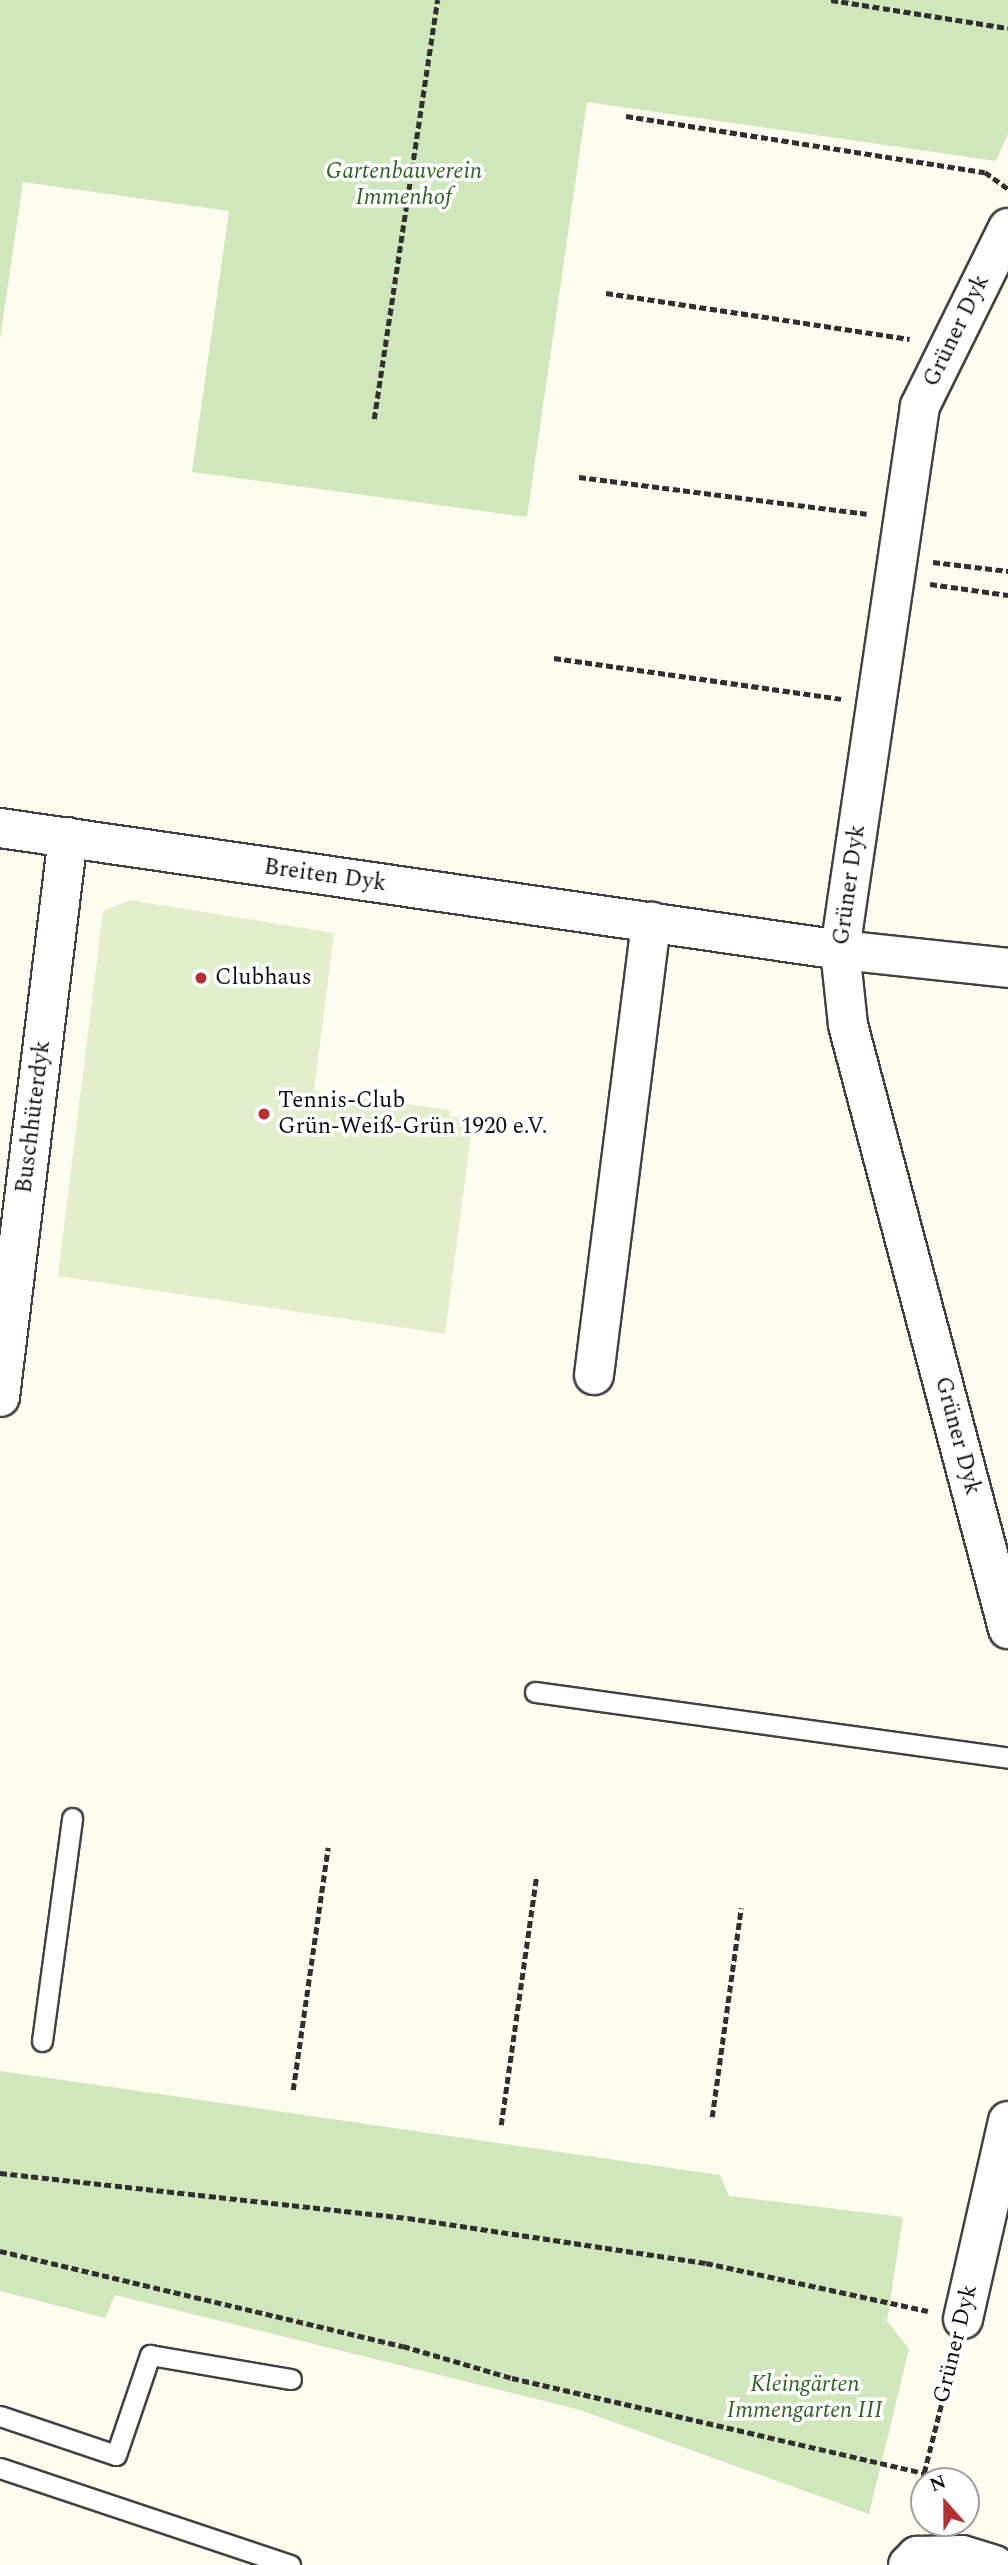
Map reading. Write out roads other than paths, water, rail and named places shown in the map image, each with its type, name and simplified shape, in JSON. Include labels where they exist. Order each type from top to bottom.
[{"type":"street","name":"Grüner Dyk","points":[[1008,228],[920,406],[840,950],[848,1025],[1008,1629]]},
{"type":"street","name":"Breiten Dyk","points":[[0,828],[840,950],[1008,968]]},
{"type":"street","name":"Buschhüterdyk","points":[[0,1397],[68,837]]},
{"type":"street","points":[[594,1375],[651,922]]},
{"type":"street","name":"Grüner Dyk","points":[[963,2319],[1008,2121]]},
{"type":"street","points":[[913,2560],[962,2555],[994,2565]]},
{"type":"lane","points":[[535,1692],[1008,1758]]},
{"type":"lane","points":[[41,2041],[72,1818]]},
{"type":"lane","points":[[0,2416],[116,2455],[150,2355],[291,2379]]},
{"type":"lane","points":[[0,2468],[290,2565]]},
{"type":"place","name":"Clubhaus","points":[[201,978]]},
{"type":"place","name":"Tennis-Club Grün-Weiß-Grün 1920 e.V.","points":[[264,1114]]},
{"type":"park label","name":"Gartenbauverein Immenhof","points":[[404,185]]},
{"type":"park label","name":"Kleingärten Immengarten III","points":[[805,2398]]}]
